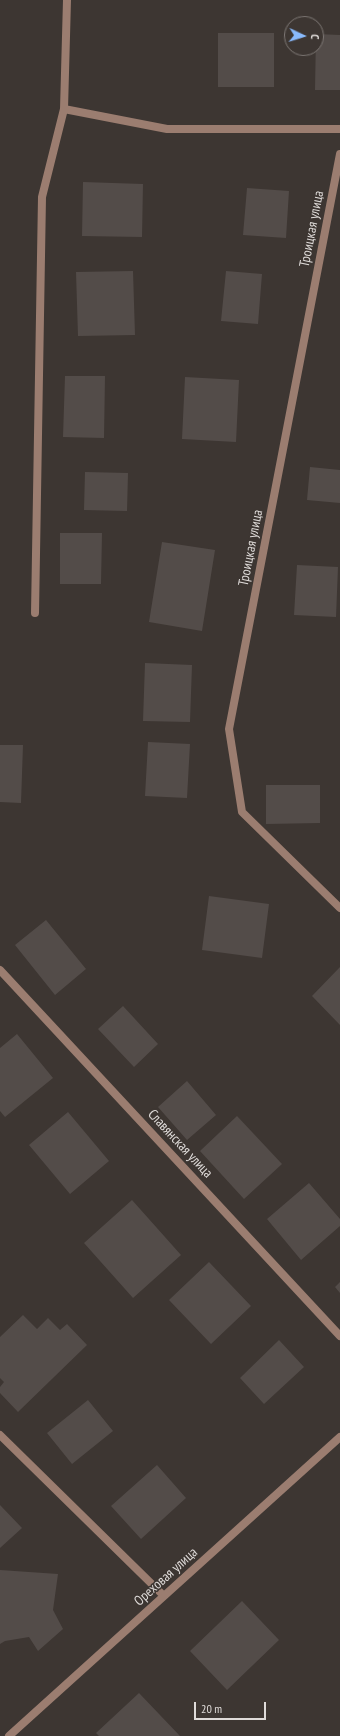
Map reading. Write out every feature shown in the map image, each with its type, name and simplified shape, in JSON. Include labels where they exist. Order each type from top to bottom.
[{"type":"street","points":[[35,613],[42,197],[64,109],[67,0]]},
{"type":"street","points":[[64,109],[168,129],[340,129]]},
{"type":"street","name":"Троицкая улица","points":[[340,154],[229,728],[242,812],[340,908]]},
{"type":"street","name":"Славянская улица","points":[[0,970],[340,1336]]},
{"type":"street","points":[[0,1435],[164,1596]]},
{"type":"street","name":"Ореховая улица","points":[[9,1736],[340,1437]]},
{"type":"building","points":[[218,33],[274,33],[274,87],[218,87]]},
{"type":"building","points":[[324,34],[340,35],[340,90],[315,90],[316,56],[324,56]]},
{"type":"building","points":[[83,182],[143,184],[142,237],[82,236]]},
{"type":"building","points":[[247,188],[289,191],[286,238],[243,235]]},
{"type":"building","points":[[133,271],[135,335],[78,336],[76,272]]},
{"type":"building","points":[[226,271],[262,274],[258,324],[221,321]]},
{"type":"building","points":[[65,376],[105,376],[104,438],[63,437]]},
{"type":"building","points":[[185,377],[239,380],[236,442],[182,439]]},
{"type":"building","points":[[310,467],[340,470],[340,503],[307,500]]},
{"type":"building","points":[[85,472],[128,473],[127,511],[84,510]]},
{"type":"building","points":[[60,533],[102,533],[101,584],[60,584]]},
{"type":"building","points":[[162,542],[215,550],[202,631],[149,622]]},
{"type":"building","points":[[297,565],[338,567],[336,617],[294,615]]},
{"type":"building","points":[[145,663],[192,665],[190,722],[143,721]]},
{"type":"building","points":[[148,742],[190,744],[187,798],[145,796]]},
{"type":"building","points":[[0,745],[23,745],[21,803],[0,802]]},
{"type":"building","points":[[266,785],[320,785],[320,823],[266,824]]},
{"type":"building","points":[[209,896],[269,904],[262,958],[202,950]]},
{"type":"building","points":[[46,920],[86,969],[55,995],[15,945]]},
{"type":"building","points":[[340,967],[340,1025],[312,996]]},
{"type":"building","points":[[123,1006],[158,1044],[134,1067],[98,1029]]},
{"type":"building","points":[[17,1034],[53,1078],[5,1117],[0,1111],[0,1048]]},
{"type":"building","points":[[187,1081],[216,1115],[187,1140],[158,1107]]},
{"type":"building","points":[[68,1112],[109,1161],[70,1194],[29,1145]]},
{"type":"building","points":[[237,1116],[282,1164],[244,1199],[200,1151]]},
{"type":"building","points":[[309,1183],[340,1219],[340,1226],[301,1260],[267,1219]]},
{"type":"building","points":[[132,1200],[181,1255],[133,1298],[84,1243]]},
{"type":"building","points":[[209,1262],[251,1306],[211,1344],[169,1300]]},
{"type":"building","points":[[340,1282],[340,1293],[335,1287]]},
{"type":"building","points":[[23,1315],[37,1329],[48,1318],[60,1330],[67,1324],[87,1345],[18,1412],[0,1393],[0,1387],[4,1382],[0,1378],[0,1337]]},
{"type":"building","points":[[279,1340],[304,1367],[264,1404],[240,1378]]},
{"type":"building","points":[[88,1400],[113,1431],[72,1464],[47,1433]]},
{"type":"building","points":[[157,1465],[186,1498],[141,1539],[111,1506]]},
{"type":"building","points":[[0,1505],[22,1528],[0,1548]]},
{"type":"building","points":[[0,1570],[58,1574],[53,1610],[63,1629],[38,1651],[29,1637],[5,1641],[0,1644]]},
{"type":"building","points":[[242,1601],[279,1640],[227,1690],[190,1651]]},
{"type":"building","points":[[139,1693],[180,1736],[99,1736],[96,1733]]}]
